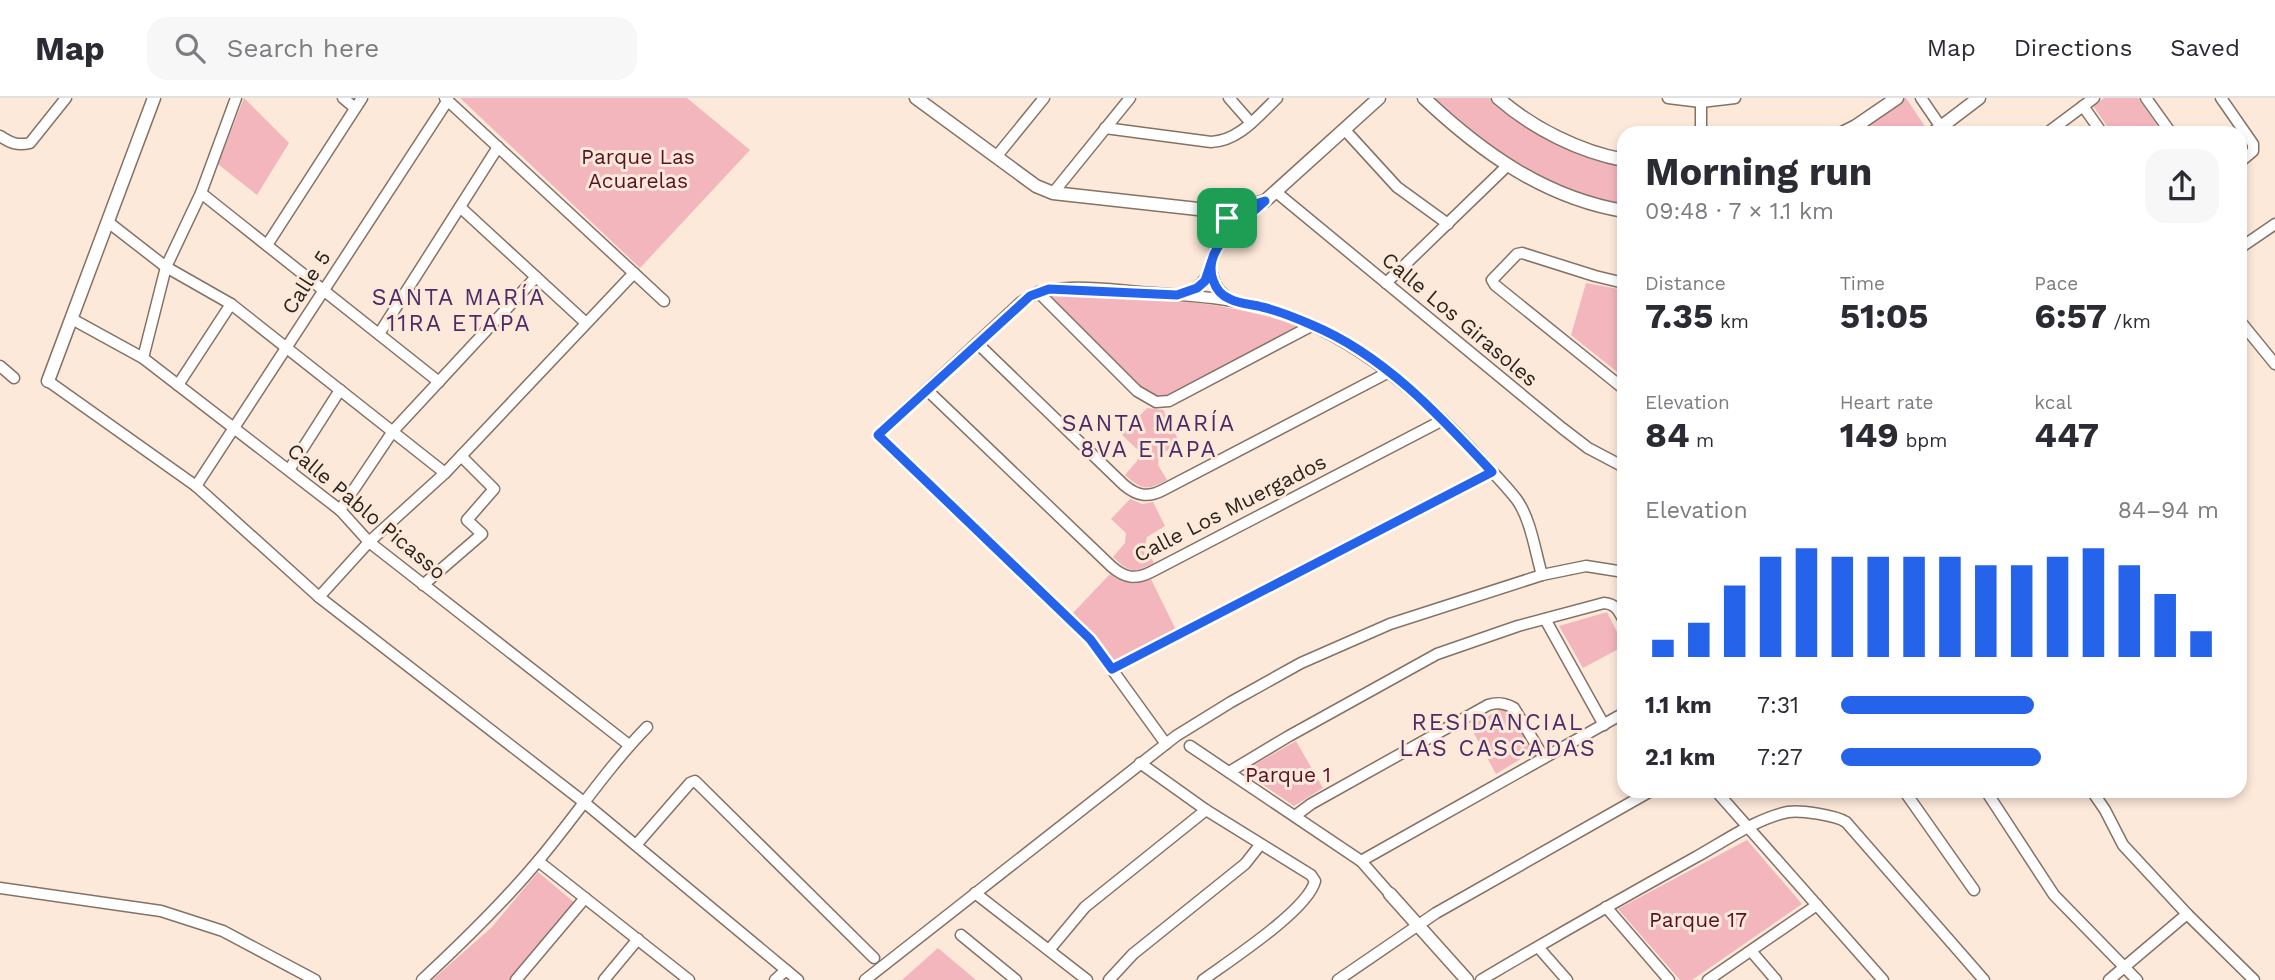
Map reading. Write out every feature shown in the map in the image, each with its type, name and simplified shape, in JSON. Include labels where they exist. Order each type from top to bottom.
[{"type":"street","points":[[0,136],[12,144],[30,143],[66,98]]},
{"type":"street","points":[[154,98],[48,381],[196,486],[319,597],[585,803],[797,980]]},
{"type":"street","points":[[144,358],[166,267],[201,193],[236,98]]},
{"type":"street","points":[[343,98],[355,108]]},
{"type":"street","points":[[267,245],[362,98]]},
{"type":"street","points":[[916,98],[1036,186],[1053,193],[1216,211],[1237,210],[1265,201]]},
{"type":"street","points":[[996,157],[1044,98]]},
{"type":"street","points":[[1053,193],[1130,98]]},
{"type":"street","points":[[1229,98],[1251,122]]},
{"type":"street","points":[[1105,128],[1223,142],[1241,131],[1277,98]]},
{"type":"street","points":[[1219,244],[1379,98]]},
{"type":"street","points":[[1424,98],[1461,132],[1507,166],[1576,199],[1617,209]]},
{"type":"street","points":[[1498,98],[1544,130],[1617,159]]},
{"type":"street","points":[[1668,98],[1701,102],[1735,98]]},
{"type":"street","points":[[1856,126],[1897,98]]},
{"type":"street","points":[[1921,98],[1936,126]]},
{"type":"street","points":[[1945,126],[1979,98]]},
{"type":"street","points":[[2056,126],[2094,98]]},
{"type":"street","points":[[2146,98],[2166,126]]},
{"type":"street","points":[[2221,98],[2240,126]]},
{"type":"street","points":[[446,99],[664,301]]},
{"type":"street","name":"Calle 5","points":[[196,486],[446,99]]},
{"type":"street","points":[[1701,102],[1701,126]]},
{"type":"street","points":[[2083,106],[2097,126]]},
{"type":"street","points":[[1345,129],[1397,187],[1448,224]]},
{"type":"street","points":[[2247,135],[2253,144],[2253,151],[2247,156]]},
{"type":"street","points":[[379,334],[498,147]]},
{"type":"street","points":[[1386,283],[1507,166]]},
{"type":"street","name":"Calle Los Girasoles","points":[[1276,192],[1562,428],[1588,448],[1617,463]]},
{"type":"street","points":[[201,193],[439,382]]},
{"type":"street","points":[[460,207],[586,323]]},
{"type":"street","points":[[1177,295],[1197,288],[1205,281],[1219,244],[1229,228],[1227,218],[1216,211]]},
{"type":"street","points":[[108,222],[166,267],[231,304],[445,473]]},
{"type":"street","points":[[2247,243],[2275,224]]},
{"type":"street","points":[[1617,281],[1522,253],[1517,254],[1492,280],[1617,382]]},
{"type":"street","points":[[1212,263],[1214,284],[1228,299],[1313,325],[1350,344],[1389,372],[1443,419],[1518,501],[1527,521],[1542,575]]},
{"type":"street","points":[[319,597],[369,542],[445,473],[634,273]]},
{"type":"street","points":[[341,510],[393,431],[536,277]]},
{"type":"street","points":[[1166,744],[1090,639],[878,435],[1021,302],[1038,292],[1069,288],[1239,302]]},
{"type":"street","points":[[1038,292],[1137,391],[1156,402],[1169,401],[1313,325]]},
{"type":"street","points":[[178,385],[231,304]]},
{"type":"street","name":"Calle Pablo Picasso","points":[[72,318],[144,358],[341,510],[369,542],[629,745]]},
{"type":"street","points":[[2247,330],[2275,364]]},
{"type":"street","points":[[976,343],[1124,485],[1143,496],[1163,490],[1389,372]]},
{"type":"street","points":[[0,366],[14,378]]},
{"type":"street","points":[[289,470],[340,390]]},
{"type":"street","name":"Calle Los Muergados","points":[[927,390],[1112,567],[1131,578],[1144,576],[1443,419]]},
{"type":"street","points":[[423,585],[482,534],[467,520],[494,489],[461,456]]},
{"type":"street","points":[[1112,669],[1492,472]]},
{"type":"street","points":[[865,980],[1166,744],[1231,702],[1301,663],[1390,624],[1542,575],[1586,566],[1617,571]]},
{"type":"street","points":[[1229,772],[1437,654],[1604,603],[1617,608]]},
{"type":"street","points":[[1545,619],[1604,724]]},
{"type":"street","points":[[1295,816],[1311,804],[1496,703],[1514,708],[1544,758]]},
{"type":"street","points":[[1361,861],[1617,717]]},
{"type":"street","points":[[422,980],[485,921],[538,861],[629,745],[647,727]]},
{"type":"street","points":[[1189,746],[1361,861],[1467,980]]},
{"type":"street","points":[[1140,764],[1259,845],[1311,875],[1315,881],[1313,887],[1286,917],[1203,980]]},
{"type":"street","points":[[636,845],[690,783],[695,781],[874,958]]},
{"type":"street","points":[[1338,980],[1436,912],[1639,798]]},
{"type":"street","points":[[1722,798],[1884,980]]},
{"type":"street","points":[[1909,798],[1974,890]]},
{"type":"street","points":[[1991,798],[2054,895],[2137,980]]},
{"type":"street","points":[[2097,798],[2123,845],[2187,914],[2254,980]]},
{"type":"street","points":[[1049,950],[1085,907],[1206,810]]},
{"type":"street","points":[[1481,980],[1605,907],[1749,828],[1794,812],[1841,819],[1984,980]]},
{"type":"street","points":[[1109,980],[1132,954],[1245,864],[1259,845]]},
{"type":"street","points":[[538,861],[689,980]]},
{"type":"street","points":[[0,888],[161,911],[223,931],[316,980]]},
{"type":"street","points":[[975,893],[1087,980]]},
{"type":"street","points":[[516,980],[585,898]]},
{"type":"street","points":[[1709,980],[1817,905]]},
{"type":"street","points":[[1605,907],[1669,980]]},
{"type":"street","points":[[2109,980],[2187,914]]},
{"type":"street","points":[[961,935],[1016,980]]},
{"type":"street","points":[[604,980],[638,939]]},
{"type":"street","points":[[1538,947],[1567,980]]},
{"type":"street","points":[[1751,951],[1776,980]]},
{"type":"street","points":[[775,980],[786,970]]},
{"type":"green space","points":[[244,98],[289,143],[257,195],[218,164]]},
{"type":"green space","name":"Parque Las Acuarelas","points":[[460,98],[687,98],[750,150],[640,268]]},
{"type":"green space","points":[[1432,98],[1489,98],[1516,119],[1592,156],[1617,164],[1617,204],[1572,192],[1539,179],[1465,130]]},
{"type":"green space","points":[[1906,98],[1925,126],[1866,126]]},
{"type":"green space","points":[[2104,98],[2138,98],[2157,125],[2107,126],[2093,106]]},
{"type":"green space","points":[[1586,283],[1617,289],[1617,372],[1571,335]]},
{"type":"green space","points":[[1048,294],[1206,304],[1237,309],[1298,326],[1172,394],[1158,397],[1141,388]]},
{"type":"green space","points":[[1147,408],[1163,410],[1180,443],[1159,455],[1158,465],[1167,480],[1144,487],[1125,475],[1137,461],[1139,451],[1122,435]]},
{"type":"green space","points":[[1130,499],[1142,504],[1153,502],[1165,526],[1147,537],[1145,547],[1154,563],[1136,570],[1128,569],[1113,557],[1125,543],[1126,533],[1111,519]]},
{"type":"green space","points":[[1110,574],[1129,583],[1151,579],[1176,630],[1114,661],[1098,638],[1072,614]]},
{"type":"green space","points":[[1607,612],[1617,632],[1617,650],[1583,668],[1559,626]]},
{"type":"green space","points":[[1501,709],[1511,712],[1534,751],[1496,774],[1470,726]]},
{"type":"green space","name":"Parque 1","points":[[1296,741],[1323,788],[1294,806],[1243,771]]},
{"type":"green space","name":"Parque 17","points":[[1747,840],[1802,904],[1692,980],[1680,980],[1618,909]]},
{"type":"green space","points":[[538,872],[575,903],[511,980],[432,980],[492,927]]},
{"type":"green space","points":[[938,948],[976,980],[902,980]]},
{"type":"district","name":"SANTA MARÍA 11RA ETAPA","points":[[459,310]]},
{"type":"district","name":"SANTA MARÍA 8VA ETAPA","points":[[1149,436]]},
{"type":"district","name":"RESIDANCIAL LAS CASCADAS","points":[[1498,735]]},
{"type":"route","points":[[1227,218],[1216,211],[1237,210],[1265,201],[1219,244],[1214,254],[1211,274],[1220,292],[1228,299],[1282,313],[1310,324],[1370,357],[1443,419],[1492,472],[1112,669],[1090,639],[878,435],[1021,302],[1038,292],[1069,288],[1177,295],[1197,288],[1205,281],[1214,254],[1219,244],[1226,235],[1229,228],[1227,218]]}]
